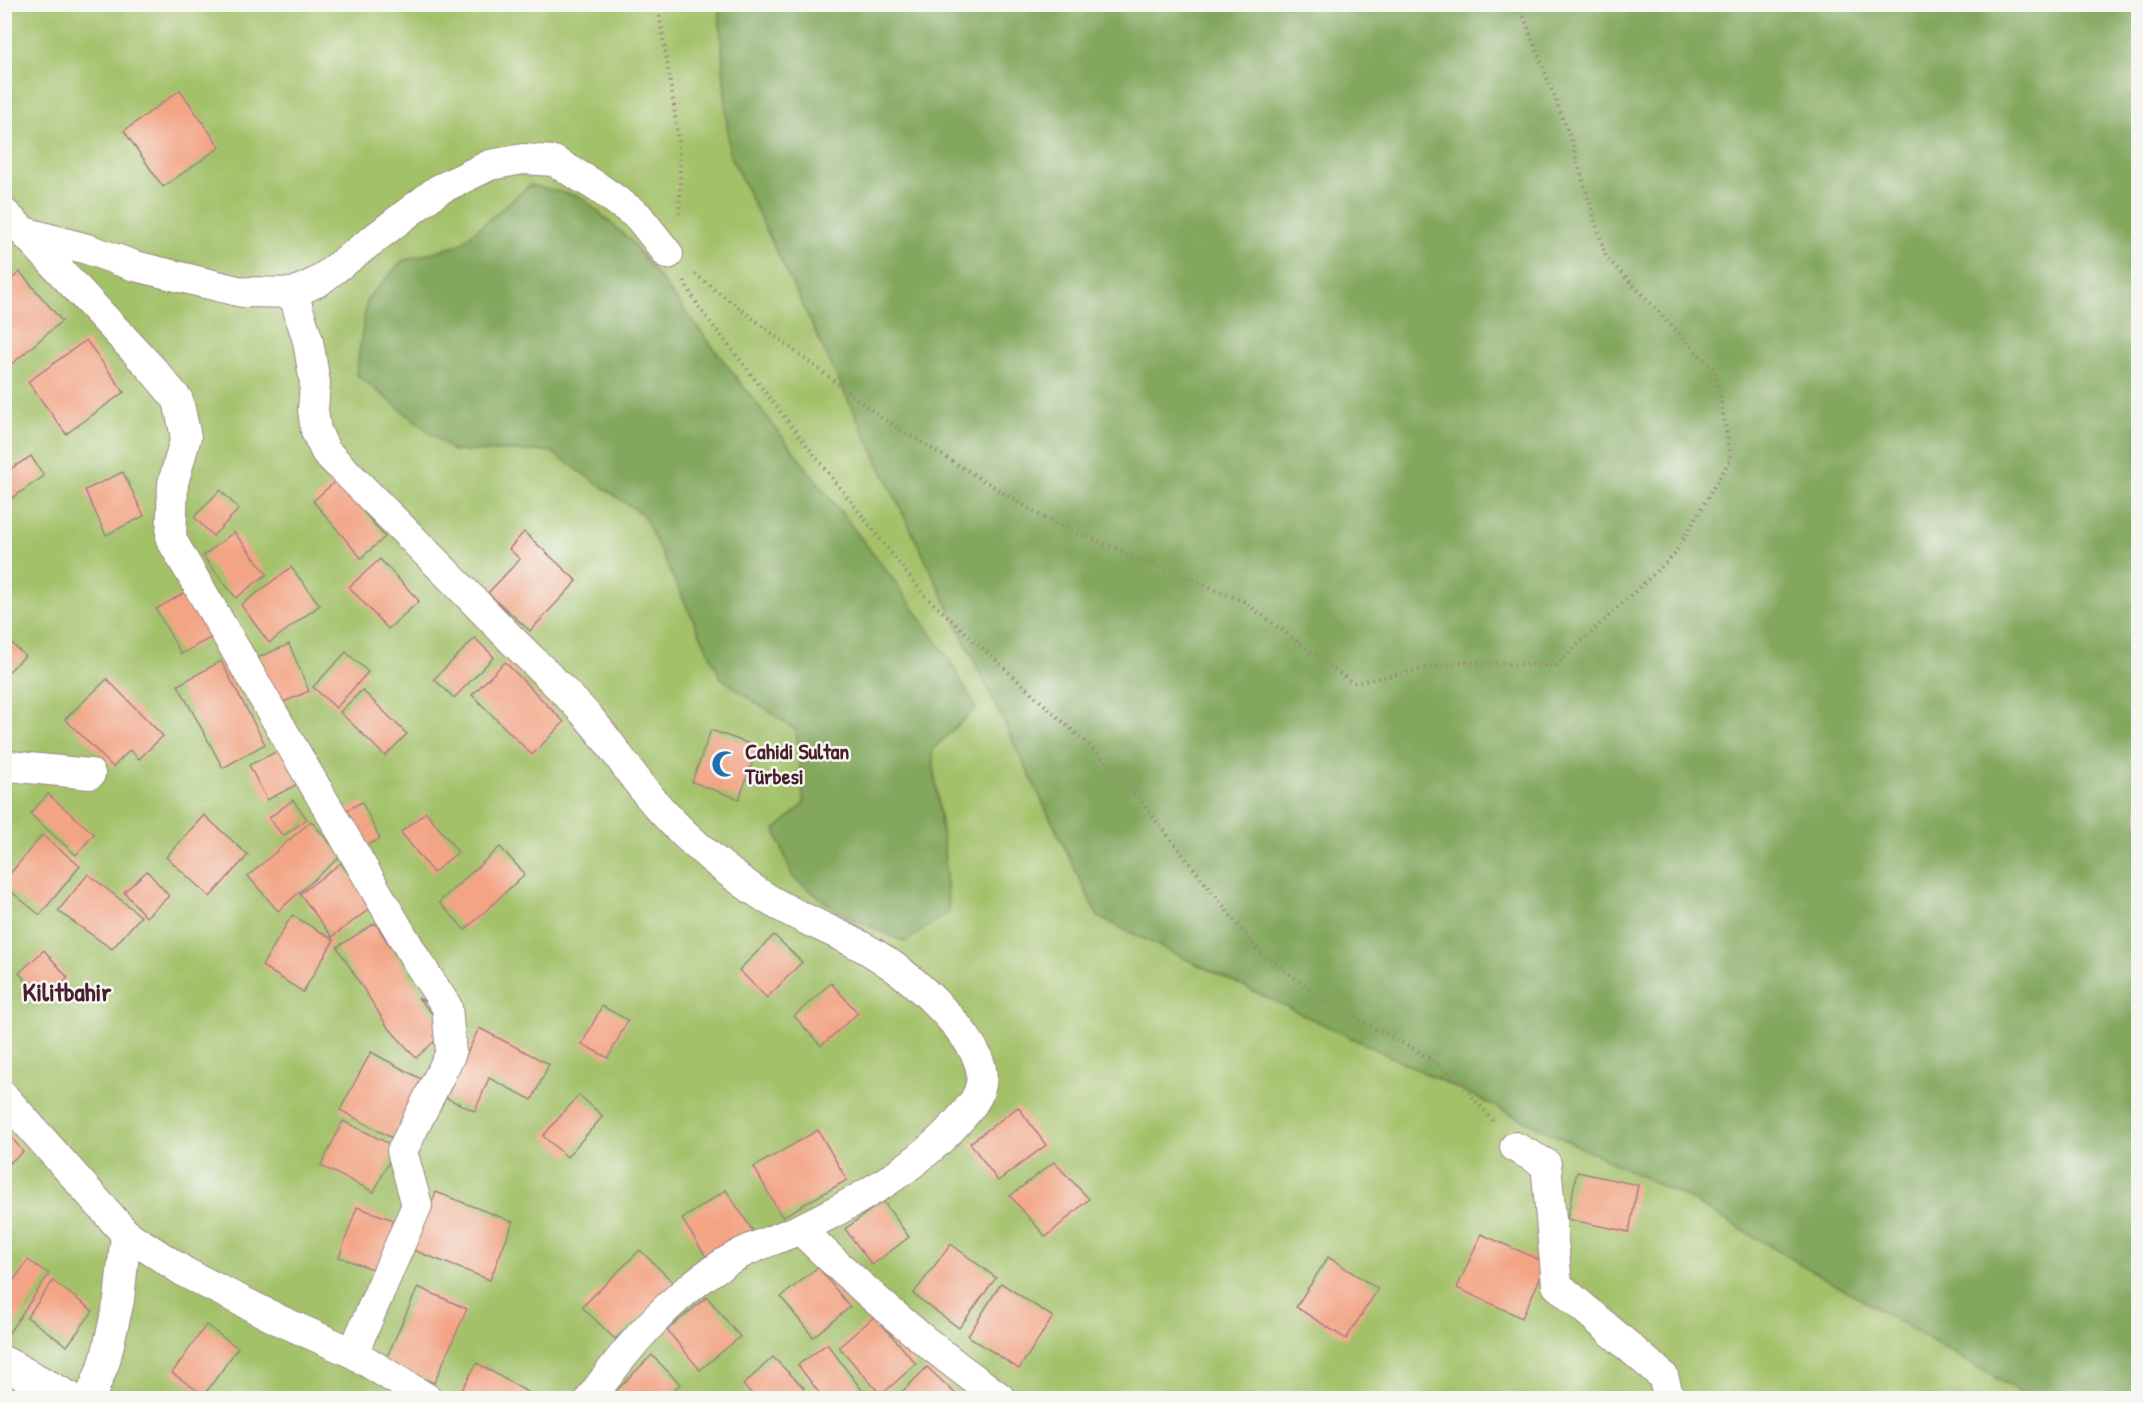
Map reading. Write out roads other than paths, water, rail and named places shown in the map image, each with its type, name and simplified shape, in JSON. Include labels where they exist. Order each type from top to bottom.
[{"type":"street","points":[[14,223],[135,266],[212,286],[242,292],[293,293],[319,281],[438,190],[490,165],[523,159],[554,161],[596,186],[638,216],[668,254]]},
{"type":"street","points":[[14,223],[178,399],[186,436],[173,483],[171,539],[417,961],[447,1006],[451,1053],[402,1151],[417,1205],[353,1353]]},
{"type":"street","points":[[293,293],[310,352],[315,383],[313,411],[316,431],[326,452],[450,575],[589,719],[661,810],[709,855],[768,899],[885,960],[916,984],[946,1013],[977,1058],[982,1071],[980,1090],[973,1102],[924,1155],[891,1179],[800,1229],[739,1255],[697,1282],[653,1320],[591,1398]]},
{"type":"street","points":[[4,763],[9,766],[90,774]]},
{"type":"street","points":[[4,1097],[126,1234],[186,1273],[279,1320],[353,1353],[426,1398]]},
{"type":"street","points":[[1515,1147],[1546,1164],[1557,1285],[1663,1376],[1669,1398]]},
{"type":"street","points":[[800,1229],[850,1278],[969,1376],[1000,1398]]},
{"type":"street","points":[[90,1398],[105,1361],[119,1300],[126,1234]]},
{"type":"street","points":[[4,1363],[69,1398]]},
{"type":"place","name":"Cahidi Sultan Türbesi","points":[[725,764]]},
{"type":"district","name":"Kilitbahir","points":[[67,991]]}]
